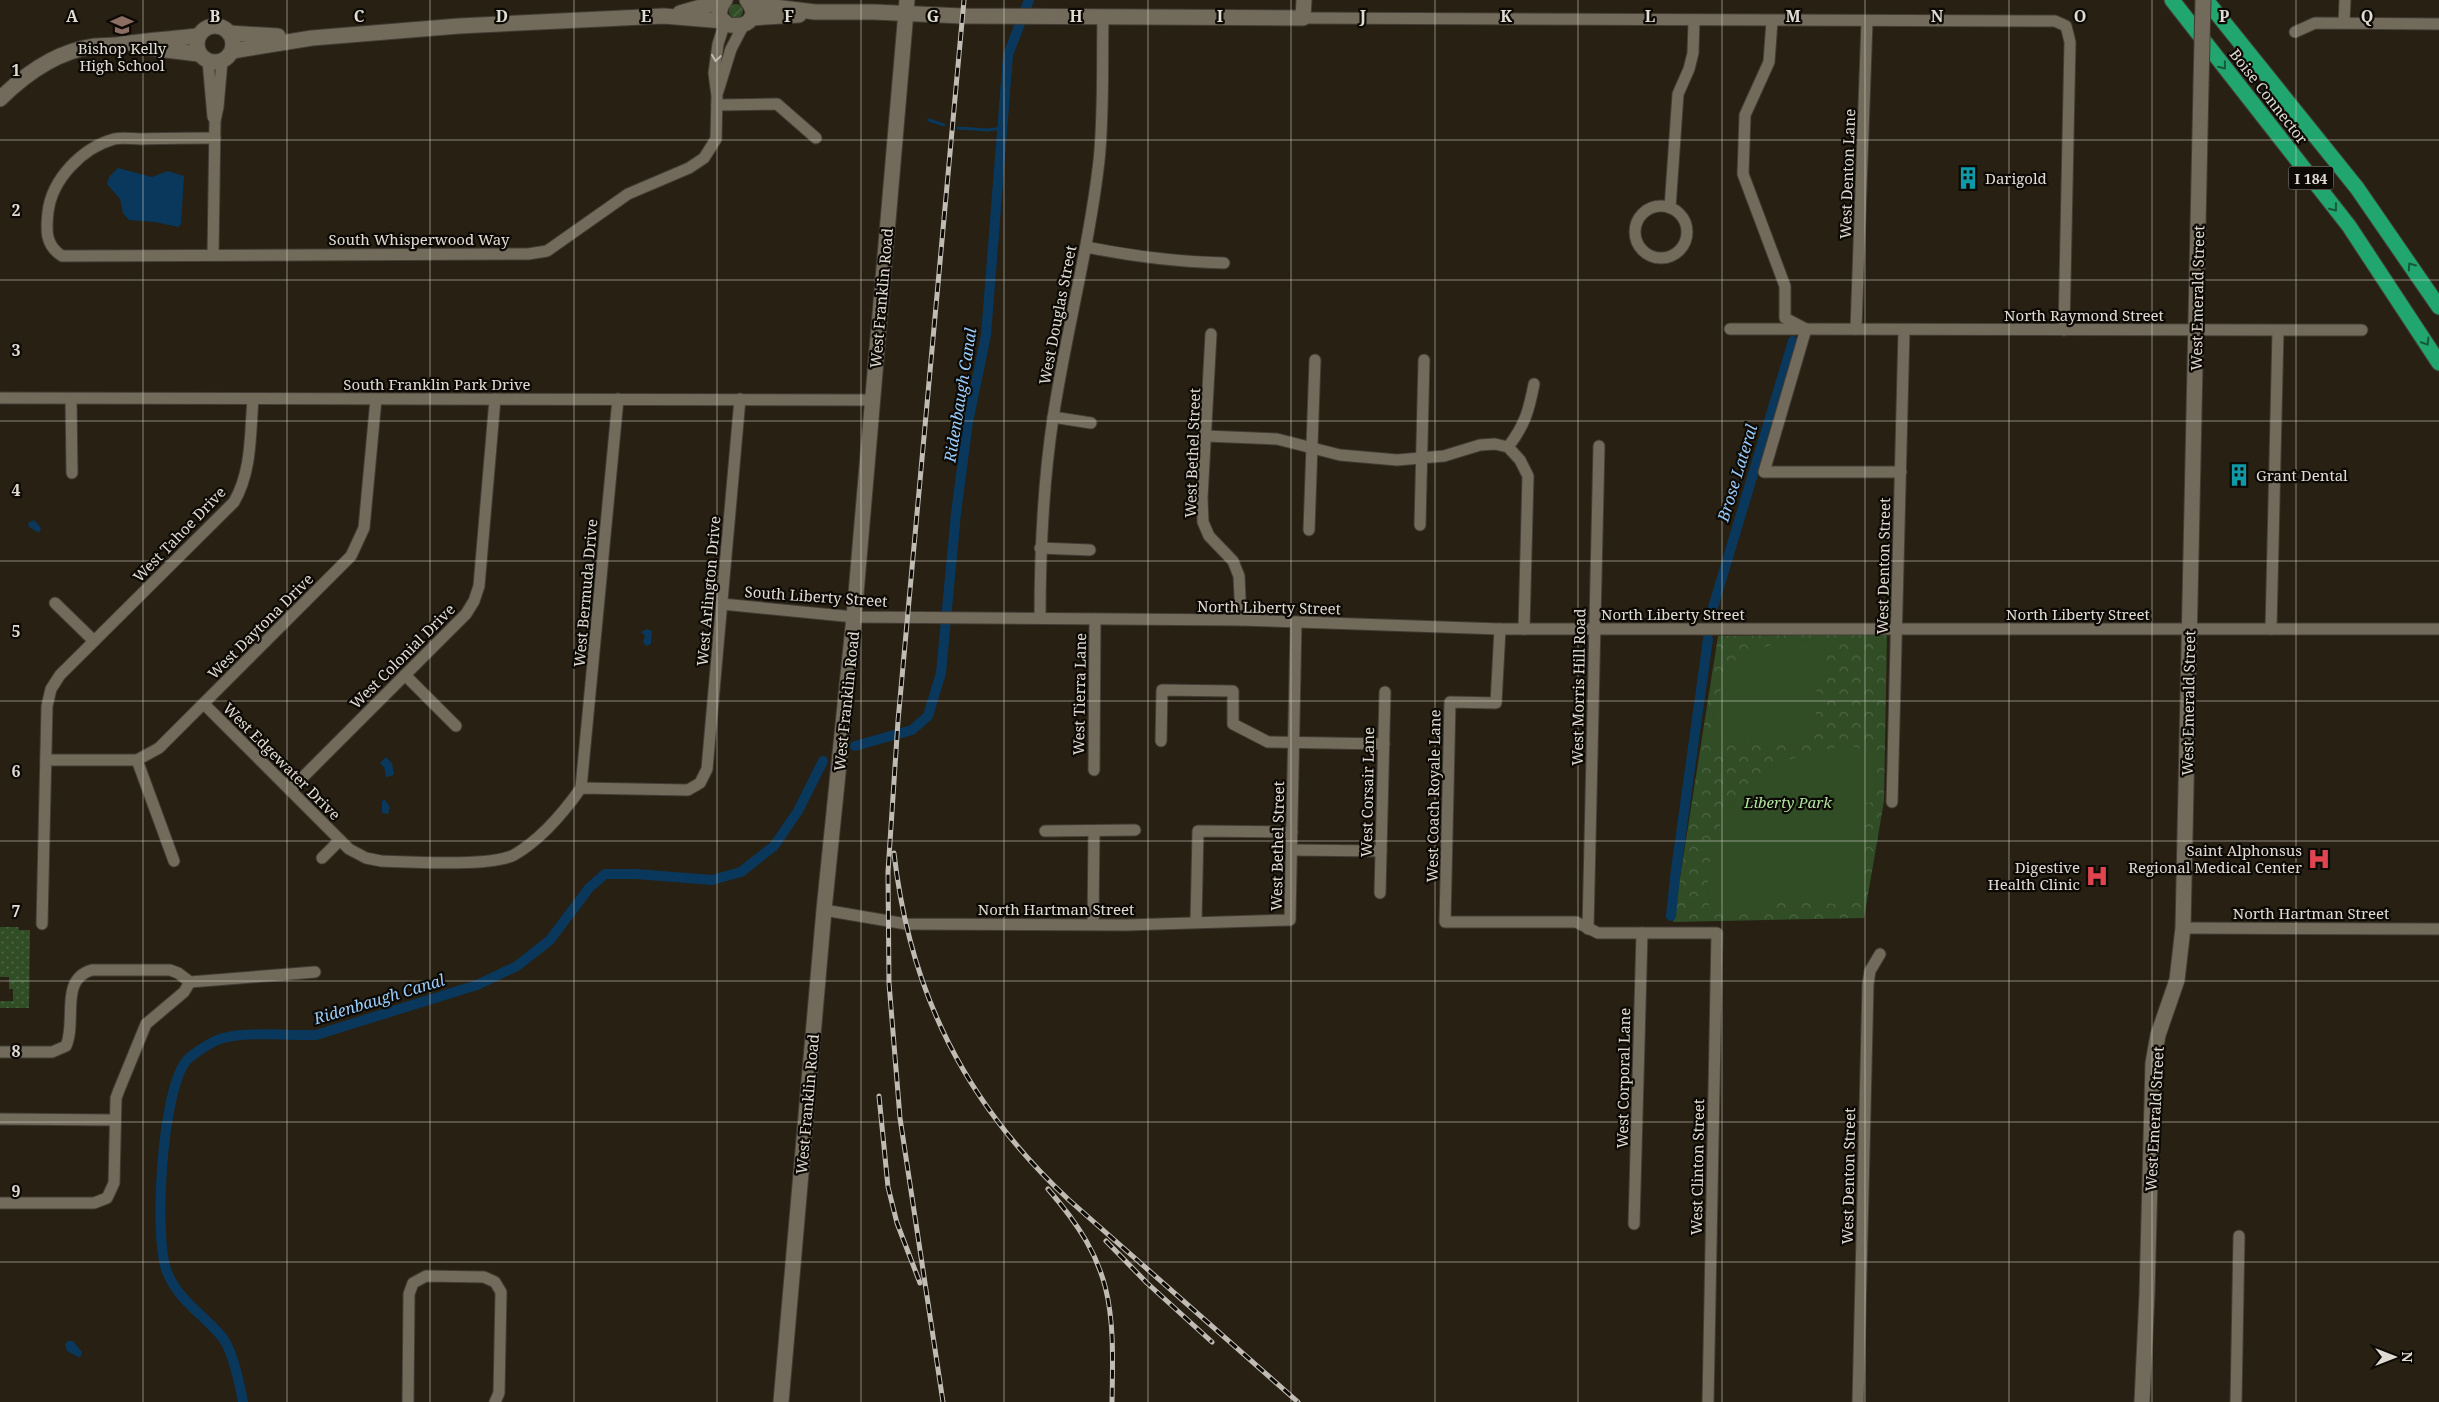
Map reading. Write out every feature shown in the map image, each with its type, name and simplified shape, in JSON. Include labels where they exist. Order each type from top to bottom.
[{"type":"highway","name":"Boise Connector","points":[[2172,0],[2349,226],[2439,363]]},
{"type":"highway","name":"Boise Connector","points":[[2204,0],[2357,188],[2439,306]]},
{"type":"main road","points":[[664,16],[725,0]]},
{"type":"main road","points":[[724,22],[721,9],[725,0]]},
{"type":"main road","points":[[0,99],[14,85],[50,60],[95,46],[123,44],[215,57],[312,38],[469,25],[664,16],[724,22],[732,27],[748,12],[815,12],[906,7],[962,16],[1303,18],[1304,0]]},
{"type":"main road","name":"West Emerald Street","points":[[2142,1402],[2148,1294],[2153,1063],[2158,1035],[2177,980],[2183,928],[2204,0]]},
{"type":"main road","name":"West Franklin Road","points":[[781,1402],[824,910],[854,617],[906,7]]},
{"type":"main road","points":[[213,26],[225,28],[230,33],[233,45],[215,57],[196,42],[202,31],[213,26]]},
{"type":"main road","points":[[230,33],[312,38]]},
{"type":"main road","points":[[123,44],[131,41],[198,36]]},
{"type":"street","points":[[2344,24],[2345,0]]},
{"type":"street","name":"South Whisperwood Way","points":[[717,100],[731,49],[748,12]]},
{"type":"street","name":"West Douglas Street","points":[[1040,618],[1040,548],[1044,484],[1053,417],[1086,247],[1099,160],[1102,17]]},
{"type":"street","points":[[1303,18],[1867,20],[2054,22],[2066,26],[2070,42],[2064,330]]},
{"type":"street","points":[[1670,208],[1678,94],[1689,69],[1693,52],[1694,20]]},
{"type":"street","points":[[1772,20],[1769,62],[1745,115],[1743,174],[1785,286],[1786,318],[1806,329],[1764,472],[1901,472]]},
{"type":"street","name":"West Denton Lane","points":[[1856,330],[1867,20]]},
{"type":"street","name":"South Whisperwood Way","points":[[215,138],[115,139],[96,148],[72,163],[49,201],[46,227],[48,242],[54,251],[62,256],[528,254],[547,251],[628,194],[689,168],[704,158],[716,139],[717,100],[714,73],[718,44],[724,22]]},
{"type":"street","points":[[2295,32],[2315,23],[2439,24]]},
{"type":"street","points":[[212,255],[215,57]]},
{"type":"street","points":[[717,100],[778,104],[816,138]]},
{"type":"street","points":[[1654,207],[1670,208],[1683,219],[1687,236],[1678,251],[1671,256],[1654,258],[1647,254],[1636,241],[1636,224],[1646,211],[1654,207]]},
{"type":"street","points":[[1086,247],[1126,255],[1193,262],[1224,263]]},
{"type":"street","name":"North Raymond Street","points":[[1730,329],[2362,330]]},
{"type":"street","name":"West Denton Street","points":[[1892,802],[1904,330]]},
{"type":"street","points":[[2272,629],[2278,331]]},
{"type":"street","name":"West Bethel Street","points":[[1211,334],[1203,522],[1209,536],[1234,560],[1239,576],[1241,620]]},
{"type":"street","points":[[1309,530],[1315,360]]},
{"type":"street","points":[[1420,525],[1424,360]]},
{"type":"street","points":[[1508,447],[1520,431],[1528,415],[1534,384]]},
{"type":"street","name":"South Franklin Park Drive","points":[[0,398],[873,400]]},
{"type":"street","points":[[71,398],[72,473]]},
{"type":"street","name":"West Tahoe Drive","points":[[42,924],[47,706],[51,689],[60,675],[234,502],[243,486],[247,469],[253,399]]},
{"type":"street","name":"West Daytona Drive","points":[[138,760],[159,748],[351,556],[364,528],[376,399]]},
{"type":"street","name":"West Colonial Drive","points":[[290,790],[466,614],[474,601],[479,586],[495,399]]},
{"type":"street","name":"West Bermuda Drive","points":[[581,788],[618,399]]},
{"type":"street","name":"West Arlington Drive","points":[[581,788],[688,790],[700,783],[707,769],[740,399]]},
{"type":"street","points":[[1053,417],[1091,423]]},
{"type":"street","points":[[1206,436],[1277,439],[1340,455],[1368,459],[1422,459],[1444,456],[1480,445],[1495,444],[1508,447],[1520,460],[1528,476],[1524,629]]},
{"type":"street","name":"West Morris Hill Road","points":[[1588,929],[1599,446]]},
{"type":"street","points":[[1040,548],[1090,550]]},
{"type":"street","points":[[55,603],[94,641]]},
{"type":"street","name":"South Liberty Street","points":[[722,604],[854,617],[907,617]]},
{"type":"street","name":"North Liberty Street","points":[[907,617],[1241,620],[1500,629],[2439,629]]},
{"type":"street","name":"West Tierra Lane","points":[[1094,770],[1095,619]]},
{"type":"street","name":"West Bethel Street","points":[[1290,920],[1296,622]]},
{"type":"street","name":"West Coach Royale Lane","points":[[1500,629],[1496,703],[1450,702],[1445,922],[1576,922],[1588,929]]},
{"type":"street","points":[[405,675],[456,726]]},
{"type":"street","points":[[1161,741],[1162,690],[1233,691],[1233,724],[1268,742],[1384,744]]},
{"type":"street","name":"West Corsair Lane","points":[[1380,893],[1385,692]]},
{"type":"street","name":"West Edgewater Drive","points":[[204,704],[349,849],[366,858],[381,860],[493,861],[512,856],[529,844],[581,788]]},
{"type":"street","points":[[46,760],[138,760],[174,861]]},
{"type":"street","points":[[1093,924],[1094,830]]},
{"type":"street","points":[[1045,831],[1135,830]]},
{"type":"street","points":[[1196,922],[1198,832],[1292,832]]},
{"type":"street","name":"West Edgewater Drive","points":[[322,858],[340,840]]},
{"type":"street","points":[[1292,850],[1381,851]]},
{"type":"street","name":"North Hartman Street","points":[[824,910],[906,924],[1093,924],[1290,920]]},
{"type":"street","name":"North Hartman Street","points":[[2183,928],[2439,929]]},
{"type":"street","points":[[1588,929],[1598,933],[1642,933]]},
{"type":"street","name":"West Clinton Street","points":[[1642,933],[1717,933],[1708,1402]]},
{"type":"street","name":"West Corporal Lane","points":[[1634,1224],[1642,933]]},
{"type":"street","name":"West Denton Street","points":[[1858,1402],[1868,984],[1870,971],[1880,954]]},
{"type":"street","points":[[0,1052],[52,1052],[66,1046],[71,1031],[73,984],[84,972],[92,970],[170,970],[178,973],[190,982],[316,972]]},
{"type":"street","points":[[0,1203],[94,1203],[107,1198],[114,1183],[119,1090],[146,1024],[184,992],[190,982]]},
{"type":"street","points":[[0,1119],[116,1120]]},
{"type":"street","points":[[2236,1402],[2239,1236]]},
{"type":"street","points":[[408,1402],[409,1294],[414,1283],[426,1276],[484,1277],[495,1282],[501,1292],[499,1393],[495,1402]]},
{"type":"green space","points":[[733,4],[739,4],[743,11],[739,18],[733,18],[729,14],[729,8]]},
{"type":"green space","name":"Liberty Park","points":[[1887,634],[1884,801],[1864,918],[1673,922],[1718,636]]},
{"type":"green space","points":[[1794,639],[1826,645],[1824,677],[1817,677],[1815,735],[1805,744],[1746,738],[1745,746],[1711,743],[1712,722],[1716,704],[1730,673],[1741,661],[1755,652],[1773,644]]},
{"type":"green space","points":[[1850,746],[1878,752],[1875,802],[1866,803],[1864,890],[1850,904],[1763,902],[1760,908],[1709,907],[1709,873],[1714,842],[1725,816],[1740,793],[1761,775],[1787,761],[1816,751]]},
{"type":"green space","points":[[0,927],[18,927],[19,930],[30,930],[29,1008],[0,1008],[0,1001],[13,1001],[13,989],[9,989],[9,977],[0,977]]},
{"type":"water","points":[[118,168],[152,177],[168,171],[184,176],[181,224],[178,227],[155,222],[129,220],[123,213],[120,199],[107,184],[109,177]]},
{"type":"water","points":[[34,520],[41,528],[39,533],[29,527],[28,523]]},
{"type":"water","points":[[647,629],[652,631],[651,644],[646,646],[643,642],[645,636],[641,632]]},
{"type":"water","points":[[386,757],[392,763],[394,775],[386,777],[384,767],[380,763]]},
{"type":"water","points":[[385,800],[390,807],[388,814],[382,813],[382,801]]},
{"type":"water","points":[[68,1341],[73,1341],[82,1352],[80,1358],[67,1351],[65,1344]]},
{"type":"waterway","name":"Ridenbaugh Canal","points":[[855,746],[912,730],[928,716],[941,673],[956,513],[968,422],[986,335],[1008,55],[1029,0]]},
{"type":"waterway","points":[[929,120],[944,125]]},
{"type":"waterway","points":[[958,128],[988,130],[1003,128]]},
{"type":"waterway","name":"Brose Lateral","points":[[1711,614],[1793,341]]},
{"type":"waterway","name":"Brose Lateral","points":[[1671,916],[1708,639]]},
{"type":"waterway","name":"Ridenbaugh Canal","points":[[243,1402],[230,1350],[215,1329],[178,1291],[167,1272],[163,1254],[161,1196],[166,1130],[171,1100],[178,1076],[187,1060],[208,1045],[225,1038],[264,1034],[316,1035],[477,985],[517,966],[550,940],[589,888],[605,874],[636,874],[712,880],[741,872],[774,846],[798,811],[823,761]]},
{"type":"railway","points":[[943,1402],[900,1118],[889,983],[888,872],[898,721],[964,0]]},
{"type":"railway","points":[[894,853],[902,904],[914,953],[929,999],[949,1043],[973,1085],[1000,1125],[1069,1200],[1298,1402]]},
{"type":"railway","points":[[879,1096],[888,1187],[897,1223],[920,1283]]},
{"type":"railway","points":[[1048,1189],[1070,1216],[1086,1241],[1098,1264],[1106,1288],[1112,1339],[1112,1402]]},
{"type":"railway","points":[[1106,1241],[1147,1283],[1212,1342]]},
{"type":"place","name":"Bishop Kelly High School","points":[[122,25]]},
{"type":"place","name":"Darigold","points":[[1968,178]]},
{"type":"place","name":"Grant Dental","points":[[2239,475]]},
{"type":"place","name":"Saint Alphonsus Regional Medical Center","points":[[2319,859]]},
{"type":"place","name":"Digestive Health Clinic","points":[[2097,876]]}]
